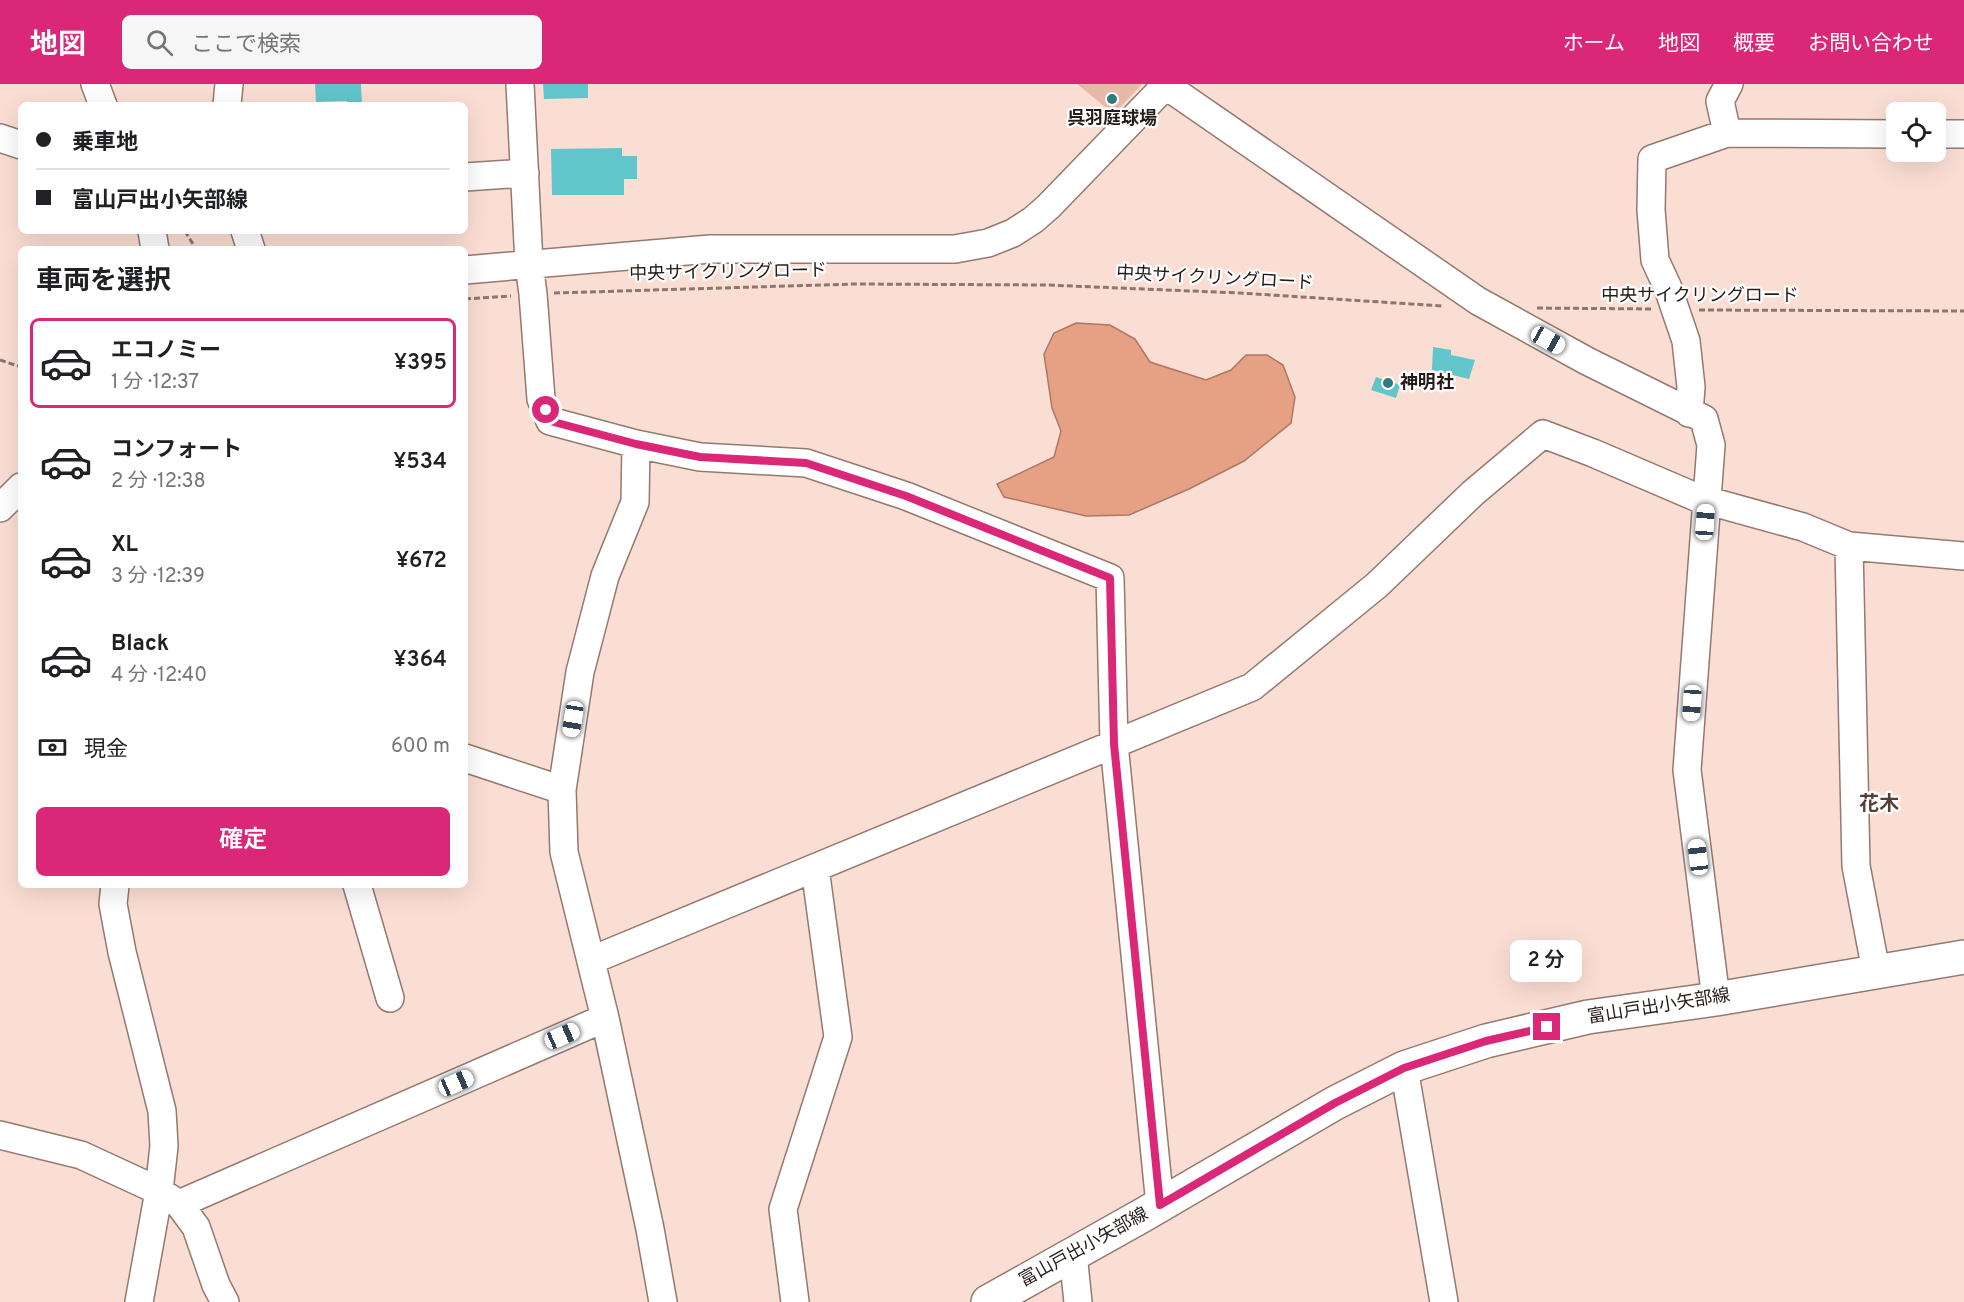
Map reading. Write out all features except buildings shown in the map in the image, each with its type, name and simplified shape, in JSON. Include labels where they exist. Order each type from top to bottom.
[{"type":"main road","name":"富山戸出小矢部線","points":[[988,1302],[1335,1103],[1404,1068],[1486,1041],[1588,1017],[1716,999],[1964,957]]},
{"type":"street","points":[[95,84],[102,102]]},
{"type":"street","points":[[227,102],[229,84]]},
{"type":"street","points":[[520,84],[529,264],[541,399],[550,421],[636,444],[700,457],[806,463],[906,496],[1110,578],[1114,744],[1160,1205]]},
{"type":"street","points":[[1727,133],[1720,101],[1729,84]]},
{"type":"street","points":[[468,270],[710,249],[955,249],[988,243],[1013,233],[1048,207],[1166,85],[1478,301],[1587,362],[1704,419],[1711,446],[1687,770],[1716,999]]},
{"type":"street","points":[[1689,413],[1691,387],[1686,342],[1676,310],[1655,260],[1651,210],[1652,159],[1727,133],[1886,134]]},
{"type":"street","points":[[1946,134],[1964,134]]},
{"type":"street","points":[[0,138],[18,144]]},
{"type":"street","points":[[468,177],[525,172]]},
{"type":"street","points":[[592,960],[1252,687],[1377,585],[1473,493],[1543,434],[1698,498],[1803,527],[1849,546],[1964,556]]},
{"type":"street","points":[[636,444],[635,502],[605,576],[580,672],[562,790],[564,852],[605,1017],[650,1229],[663,1302]]},
{"type":"street","points":[[0,508],[18,490]]},
{"type":"street","points":[[1849,546],[1856,866],[1876,971]]},
{"type":"street","points":[[468,759],[562,790]]},
{"type":"street","points":[[795,1302],[783,1209],[838,1037],[815,868]]},
{"type":"street","points":[[115,888],[113,904],[122,952],[162,1111],[169,1198],[139,1302]]},
{"type":"street","points":[[358,888],[390,998]]},
{"type":"street","points":[[169,1198],[605,1017]]},
{"type":"street","points":[[1404,1068],[1444,1302]]},
{"type":"street","points":[[0,1135],[81,1155],[169,1198],[196,1227],[216,1285],[225,1302]]},
{"type":"street","points":[[1072,1254],[1078,1302]]},
{"type":"path","name":"中央サイクリングロード","points":[[468,299],[594,290],[855,284],[1048,285],[1450,306]]},
{"type":"path","name":"中央サイクリングロード","points":[[1535,308],[1964,311]]},
{"type":"path","points":[[0,360],[18,366]]},
{"type":"shaded area","name":"呉羽庭球場","points":[[1077,84],[1142,84],[1114,114]]},
{"type":"shaded area","points":[[1076,323],[1110,325],[1135,339],[1150,362],[1206,380],[1231,370],[1246,355],[1267,355],[1283,365],[1295,397],[1291,423],[1244,461],[1189,489],[1129,515],[1086,516],[1004,497],[997,484],[1054,457],[1061,431],[1052,408],[1044,354],[1054,333]]},
{"type":"place","name":"呉羽庭球場","points":[[1112,99]]},
{"type":"place","name":"神明社","points":[[1388,383]]},
{"type":"district","name":"花木","points":[[1879,805]]},
{"type":"route","points":[[546,410],[550,421],[636,444],[700,457],[806,463],[906,496],[1110,578],[1114,744],[1160,1205],[1335,1103],[1404,1068],[1486,1041],[1547,1027]]}]
